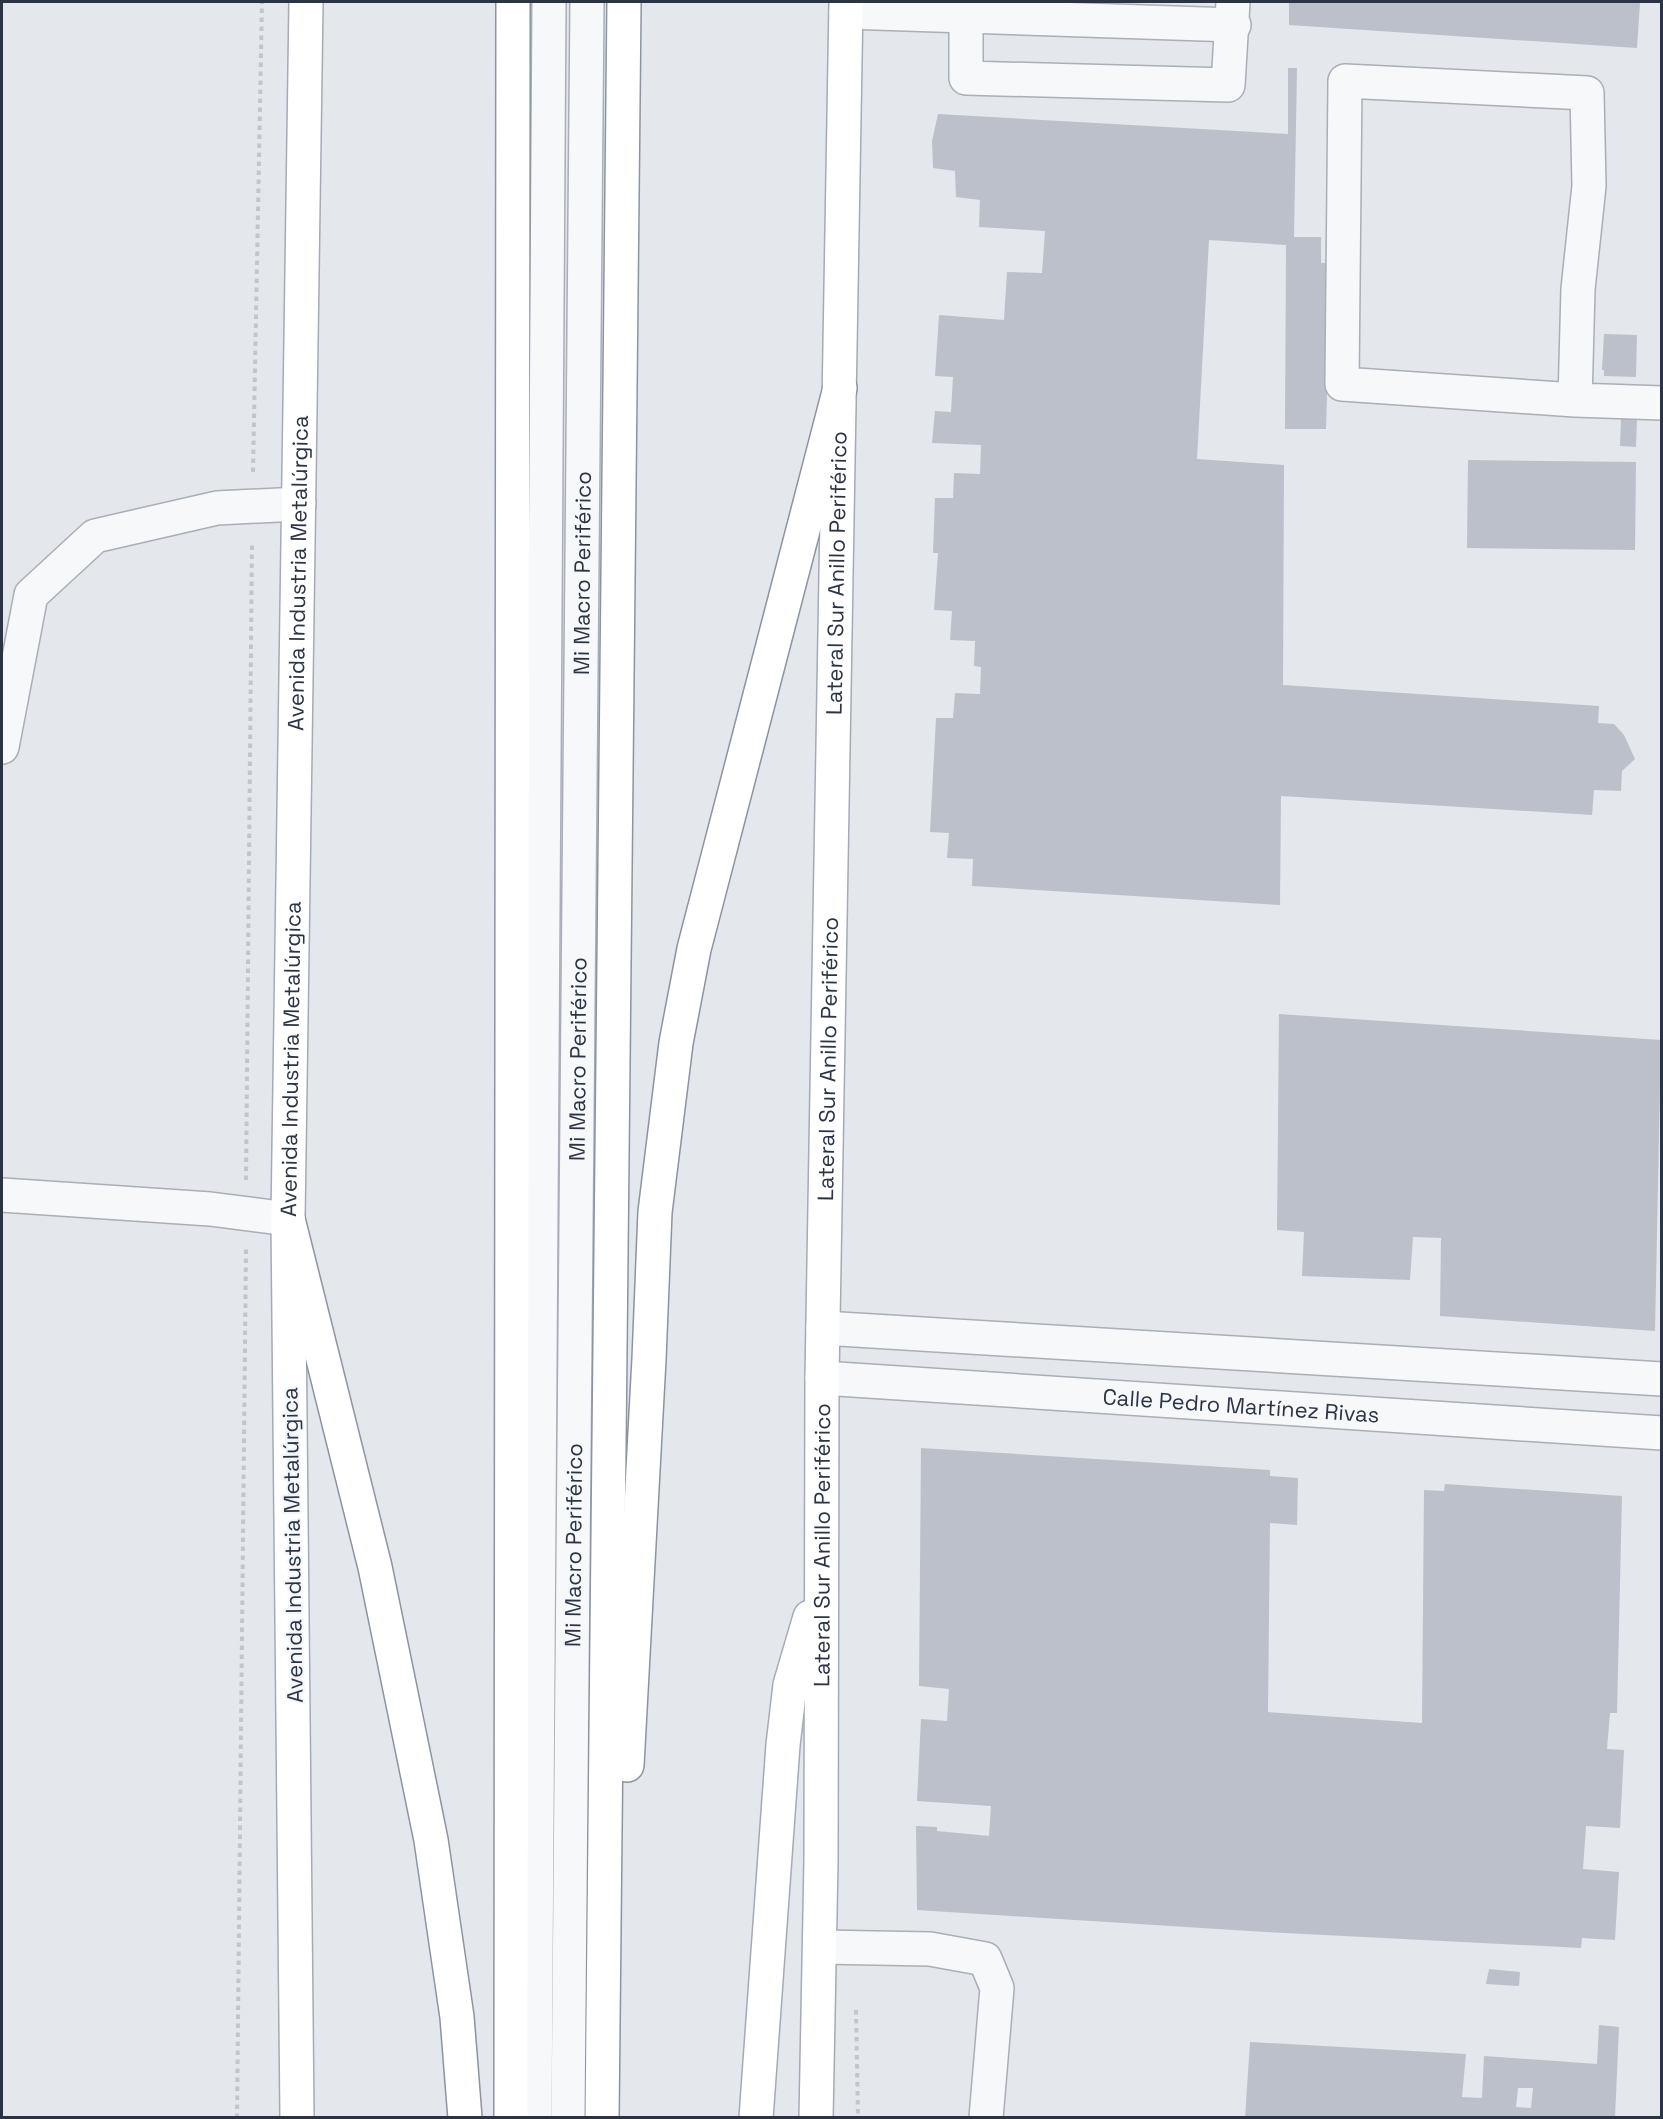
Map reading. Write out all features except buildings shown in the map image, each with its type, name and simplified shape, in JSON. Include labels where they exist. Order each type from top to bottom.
[{"type":"main road","name":"Avenida Industria Metalúrgica","points":[[297,2118],[288,1219],[306,2]]},
{"type":"main road","points":[[510,2118],[513,2]]},
{"type":"main road","points":[[602,2118],[624,2]]},
{"type":"main road","name":"Lateral Sur Anillo Periférico","points":[[816,2118],[820,1947],[822,1378],[846,7]]},
{"type":"main road","points":[[608,2118],[650,1359],[650,1285],[662,1140],[676,1043],[694,949],[840,388]]},
{"type":"main road","points":[[288,1219],[375,1567],[431,1840],[457,2017],[465,2118]]},
{"type":"main road","points":[[756,2118],[783,1745],[790,1685],[820,1580]]},
{"type":"lane","name":"Mi Macro Periférico","points":[[535,2118],[549,2]]},
{"type":"lane","name":"Mi Macro Periférico","points":[[568,2118],[587,2]]},
{"type":"lane","points":[[846,7],[1234,13],[1228,85],[966,78],[965,9]]},
{"type":"lane","points":[[1575,400],[1578,289],[1589,186],[1587,93],[1345,81],[1342,384],[1575,400],[1662,403]]},
{"type":"lane","points":[[2,747],[31,595],[95,536],[217,508],[299,504]]},
{"type":"lane","points":[[2,1195],[246,1213],[288,1219]]},
{"type":"lane","points":[[823,1328],[1662,1379]]},
{"type":"lane","points":[[1097,1396],[1104,1346]]},
{"type":"lane","name":"Calle Pedro Martínez Rivas","points":[[822,1378],[1662,1433]]},
{"type":"lane","points":[[820,1947],[930,1949],[985,1959],[997,1988],[986,2118]]},
{"type":"path","points":[[237,2118],[252,507],[262,2]]}]
